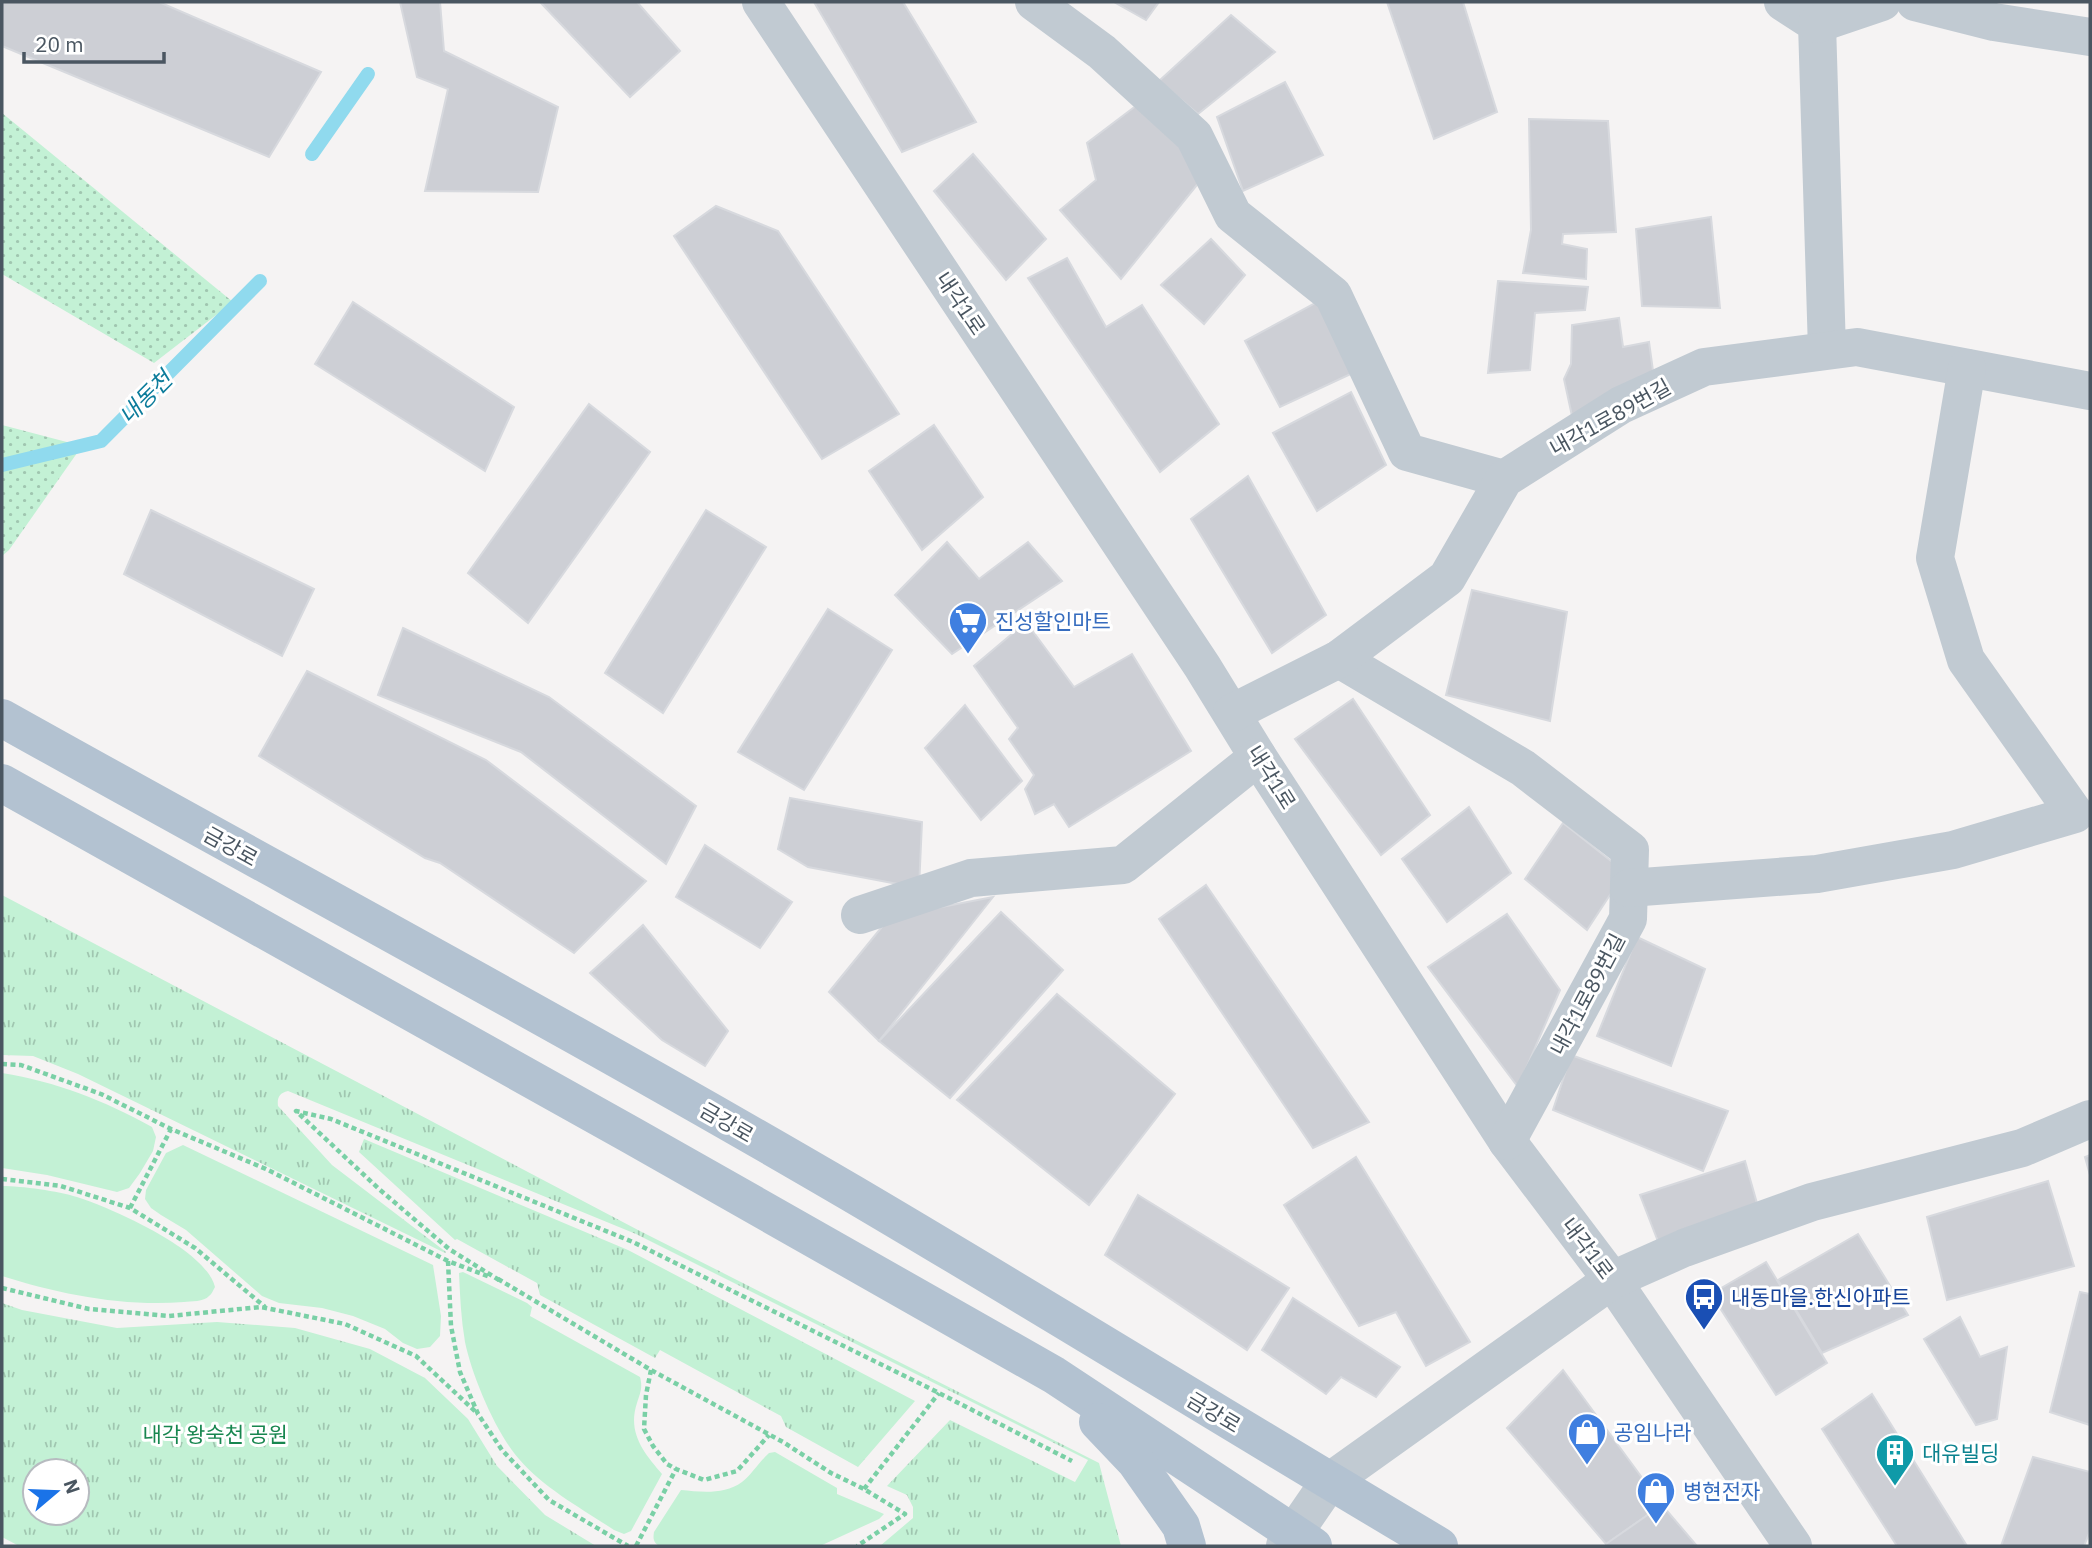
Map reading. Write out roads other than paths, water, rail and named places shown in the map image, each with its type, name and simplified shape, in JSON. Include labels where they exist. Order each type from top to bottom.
[{"type":"main road","name":"금강로","points":[[2,719],[562,1027],[842,1188],[1439,1546]]},
{"type":"main road","points":[[2,782],[1054,1375],[1298,1542]]},
{"type":"main road","points":[[1054,1375],[1136,1462],[1181,1526],[1187,1546]]},
{"type":"street","name":"내각1로","points":[[761,2],[1232,713],[1507,1141],[1612,1280],[1793,1546]]},
{"type":"street","points":[[1034,2],[1102,52],[1194,136],[1233,215],[1333,295],[1407,452],[1504,479]]},
{"type":"street","points":[[1783,2],[1817,24]]},
{"type":"street","points":[[1817,24],[1882,2]]},
{"type":"street","points":[[1915,2],[1994,22],[2090,37]]},
{"type":"street","points":[[1817,24],[1827,350]]},
{"type":"street","name":"내각1로89번길","points":[[1232,713],[1339,659],[1447,578],[1504,479],[1621,405],[1704,366],[1857,346],[2090,391]]},
{"type":"street","points":[[1629,888],[1818,874],[1953,850],[2082,817],[1966,660],[1936,558],[1967,368]]},
{"type":"street","name":"내각1로89번길","points":[[1339,659],[1523,768],[1630,850],[1628,919],[1507,1141]]},
{"type":"street","points":[[860,915],[971,878],[1123,864],[1258,757]]},
{"type":"street","points":[[1298,1542],[1329,1482],[1612,1280],[1684,1248],[1812,1202],[2022,1148],[2090,1119]]},
{"type":"waterway","name":"내동천","points":[[312,154],[368,74]]},
{"type":"waterway","name":"내동천","points":[[2,465],[101,441],[260,281]]},
{"type":"place","name":"진성할인마트","points":[[968,655]]},
{"type":"place","name":"내동마을.한신아파트","points":[[1704,1331]]},
{"type":"place","name":"공임나라","points":[[1587,1466]]},
{"type":"place","name":"대유빌딩","points":[[1895,1487]]},
{"type":"place","name":"병현전자","points":[[1656,1525]]},
{"type":"park label","name":"내각 왕숙천 공원","points":[[215,1434]]}]
